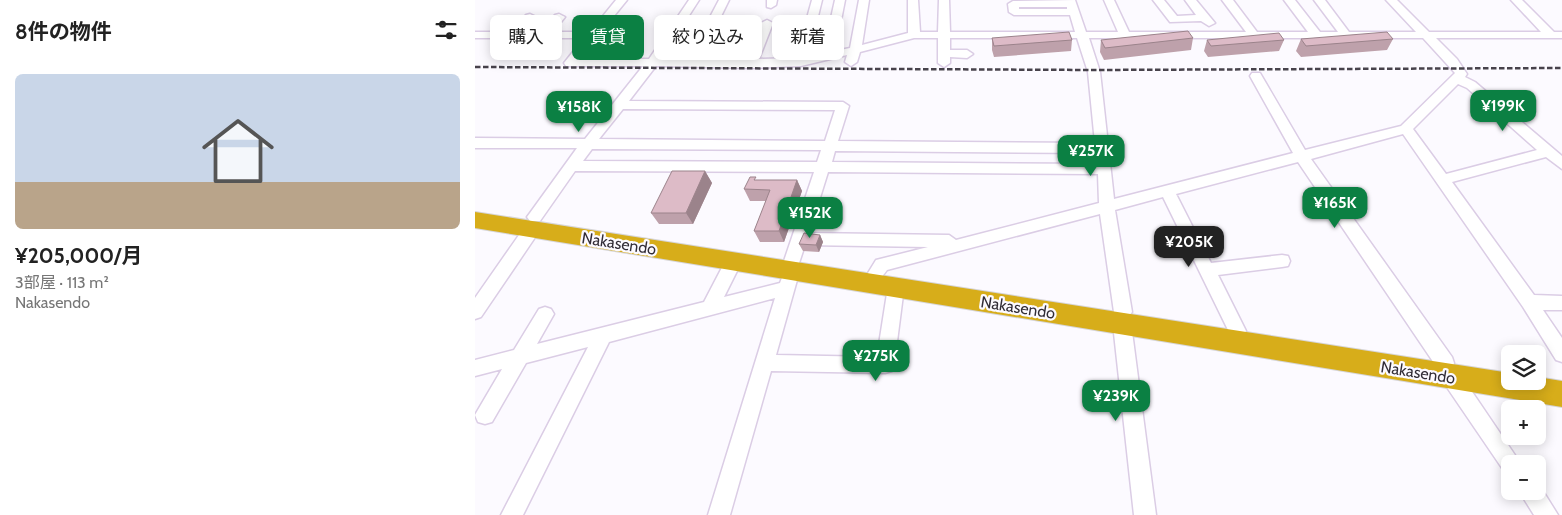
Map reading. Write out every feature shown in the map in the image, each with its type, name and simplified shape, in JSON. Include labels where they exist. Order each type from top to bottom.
[{"type":"highway","name":"Nakasendo","points":[[475,207],[533,223],[734,261],[792,265]]},
{"type":"highway","name":"Nakasendo","points":[[475,220],[533,223],[1448,370],[1501,373]]},
{"type":"highway","name":"Nakasendo","points":[[1122,318],[1237,331],[1448,370],[1562,394]]},
{"type":"highway","points":[[1546,378],[1562,381]]},
{"type":"street","points":[[610,15],[622,0]]},
{"type":"street","points":[[475,312],[571,166],[652,63],[694,0]]},
{"type":"street","points":[[691,64],[724,0]]},
{"type":"street","points":[[801,62],[817,0]]},
{"type":"street","points":[[837,15],[840,0]]},
{"type":"street","points":[[853,56],[864,0]]},
{"type":"street","points":[[913,0],[914,35]]},
{"type":"street","points":[[944,0],[945,58],[967,54]]},
{"type":"street","points":[[1109,0],[1125,36]]},
{"type":"street","points":[[1158,0],[1175,20],[1205,17]]},
{"type":"street","points":[[1189,0],[1221,36]]},
{"type":"street","points":[[1227,0],[1255,36]]},
{"type":"street","points":[[1289,0],[1318,36]]},
{"type":"street","points":[[1319,0],[1347,36]]},
{"type":"street","points":[[765,363],[885,365],[886,280],[883,265],[1406,129],[1461,76],[1458,68],[1391,0]]},
{"type":"street","points":[[1516,0],[1556,35]]},
{"type":"street","points":[[1072,5],[1093,72],[1103,148],[1107,207],[1145,515]]},
{"type":"street","points":[[751,64],[767,23]]},
{"type":"street","points":[[844,56],[853,56],[914,35],[1556,35]]},
{"type":"street","points":[[572,60],[569,63],[751,64],[810,60]]},
{"type":"street","points":[[603,64],[606,60]]},
{"type":"street","points":[[1256,76],[1302,157],[1505,455]]},
{"type":"street","points":[[1458,79],[1471,85],[1562,164]]},
{"type":"street","points":[[619,105],[843,106],[792,265],[765,363],[719,515]]},
{"type":"street","points":[[1406,129],[1529,302],[1562,354]]},
{"type":"street","points":[[475,143],[1103,148]]},
{"type":"street","points":[[1442,180],[1548,152]]},
{"type":"street","points":[[571,166],[822,169],[1105,169]]},
{"type":"street","points":[[1168,192],[1237,331]]},
{"type":"street","points":[[475,368],[710,308],[792,265],[971,242]]},
{"type":"street","points":[[710,308],[734,261]]},
{"type":"street","points":[[1207,270],[1282,261]]},
{"type":"street","points":[[1529,302],[1562,302]]},
{"type":"street","points":[[485,415],[517,358],[545,314]]},
{"type":"street","points":[[512,515],[603,335]]},
{"type":"street","points":[[1536,500],[1547,515]]},
{"type":"building","points":[[1188,31],[1193,38],[1105,48],[1101,40]]},
{"type":"building","points":[[1069,32],[1072,40],[994,46],[992,38]]},
{"type":"building","points":[[1387,32],[1393,39],[1306,46],[1301,39]]},
{"type":"building","points":[[1279,33],[1284,40],[1211,46],[1207,40]]},
{"type":"building","points":[[672,171],[705,171],[686,213],[651,213]]},
{"type":"building","points":[[750,177],[756,177],[754,180],[797,180],[779,231],[754,231],[770,190],[744,189]]},
{"type":"building","points":[[804,233],[820,235],[816,245],[799,244]]},
{"type":"railway","points":[[475,67],[1093,70],[1562,68]]}]
